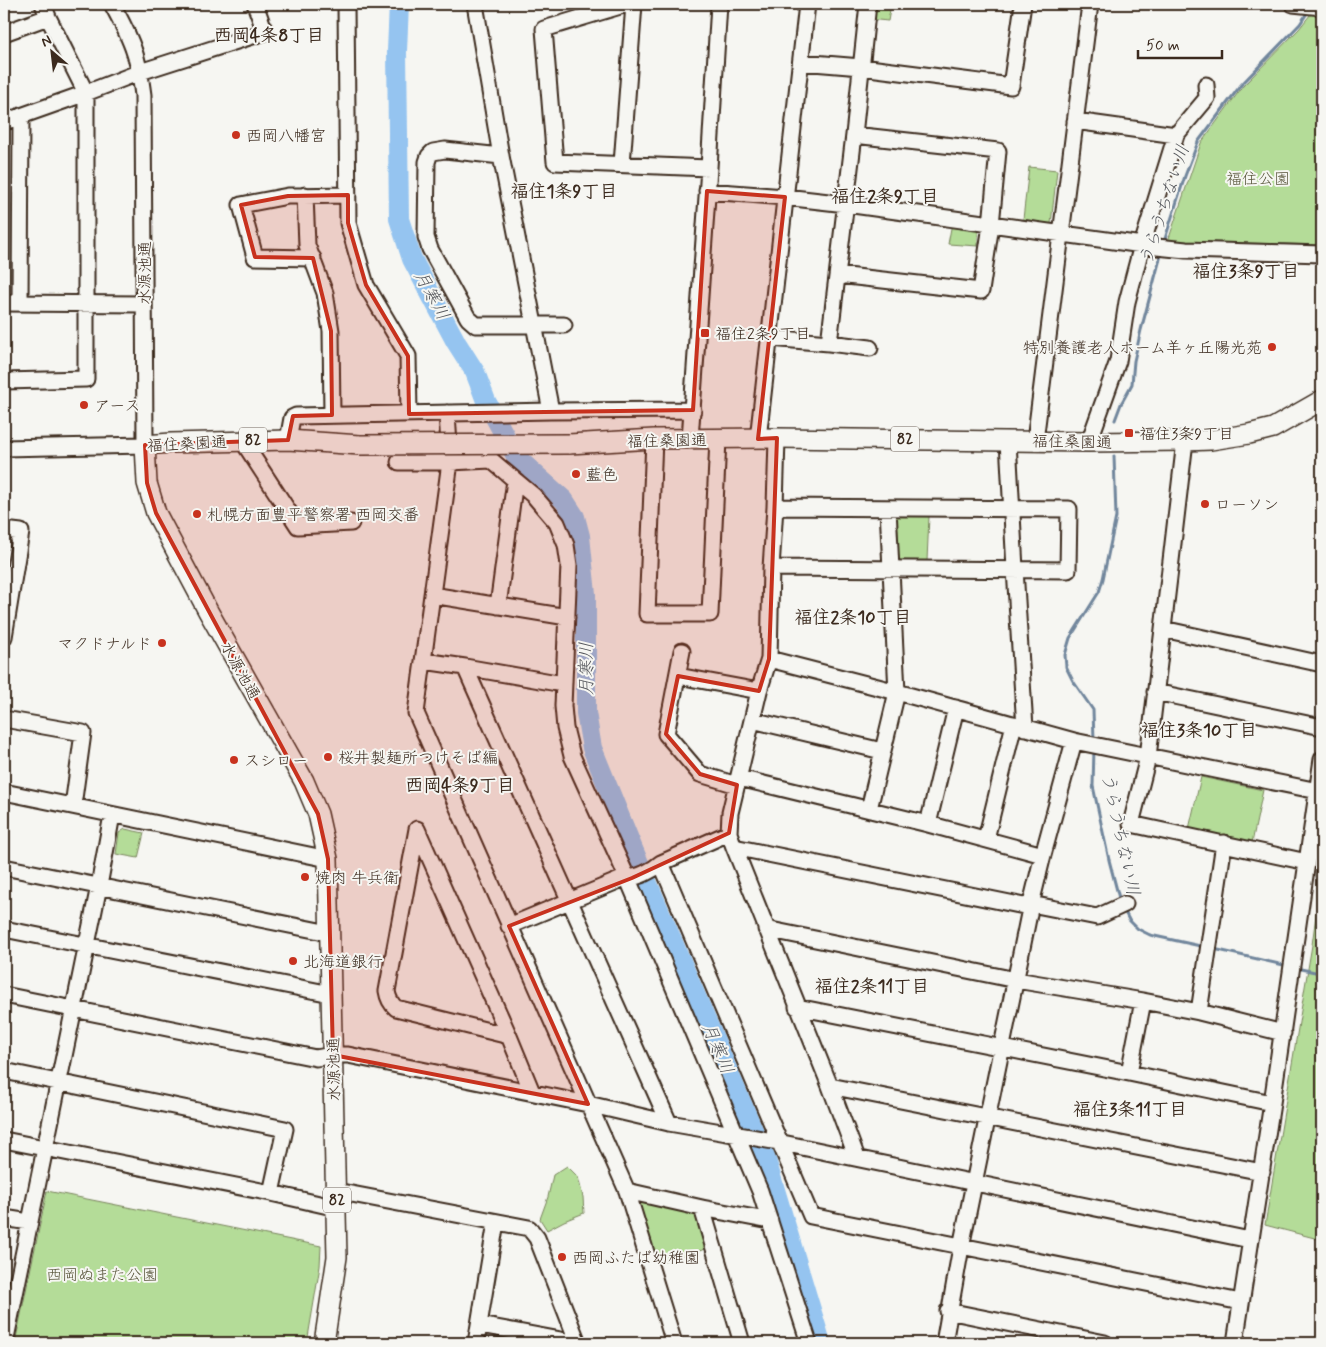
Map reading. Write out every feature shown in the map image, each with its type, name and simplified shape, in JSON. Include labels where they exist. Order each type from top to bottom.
[{"type":"main road","name":"福住桑園通","points":[[145,445],[242,440],[288,440],[360,445],[570,444],[654,439],[758,438],[1089,442],[1185,441],[1211,440],[1273,428],[1322,400]]},
{"type":"main road","name":"水源池通","points":[[145,445],[147,483],[156,513],[304,781],[318,814],[328,859],[338,1257],[324,1343]]},
{"type":"street","name":"水源池通","points":[[112,4],[130,40],[140,72],[143,95],[145,445]]},
{"type":"street","points":[[4,122],[140,72],[265,32],[255,4]]},
{"type":"street","points":[[346,4],[348,223],[366,285],[408,356],[409,414]]},
{"type":"street","points":[[475,4],[501,156],[551,411]]},
{"type":"street","points":[[627,4],[544,29],[555,162],[709,168]]},
{"type":"street","points":[[622,164],[634,4]]},
{"type":"street","points":[[690,439],[719,4]]},
{"type":"street","points":[[758,438],[807,4]]},
{"type":"street","points":[[829,343],[868,4]]},
{"type":"street","points":[[801,62],[861,67],[1011,86],[1023,4]]},
{"type":"street","points":[[1035,441],[1090,4]]},
{"type":"street","points":[[1298,4],[1321,7]]},
{"type":"street","points":[[4,33],[46,10],[86,93],[86,380],[4,381]]},
{"type":"street","points":[[1089,442],[1118,362],[1128,302],[1156,247],[1176,135],[1207,98],[1206,85]]},
{"type":"street","points":[[20,304],[21,116]]},
{"type":"street","points":[[1075,120],[1176,135]]},
{"type":"street","points":[[838,275],[981,291],[991,224],[998,151],[854,135]]},
{"type":"street","points":[[501,156],[445,150],[433,152],[429,156],[427,162],[426,238],[430,249],[471,322],[480,325],[564,325]]},
{"type":"street","points":[[707,191],[846,204],[1156,247],[1186,250],[1322,254]]},
{"type":"street","points":[[305,195],[307,245],[325,293],[331,331],[332,415]]},
{"type":"street","points":[[313,258],[255,257],[241,205],[288,196],[348,195]]},
{"type":"street","points":[[4,303],[144,304]]},
{"type":"street","points":[[770,338],[870,348]]},
{"type":"street","points":[[288,440],[293,416],[509,411],[693,410]]},
{"type":"street","points":[[447,413],[450,462],[416,713],[627,1191],[674,1343]]},
{"type":"street","points":[[777,438],[769,659],[759,691],[730,813],[729,833],[857,1158]]},
{"type":"street","points":[[654,439],[647,614],[710,614],[718,439]]},
{"type":"street","points":[[242,440],[298,526],[351,523]]},
{"type":"street","points":[[986,839],[1019,726],[1015,569],[1008,440]]},
{"type":"street","points":[[1185,441],[1148,757],[1131,824],[1307,862]]},
{"type":"street","name":"福住桑園通","points":[[4,448],[145,445]]},
{"type":"street","points":[[399,462],[491,460],[534,496],[557,523],[566,545],[569,564],[563,706],[565,728],[572,756],[630,877],[738,1134],[760,1191],[809,1343]]},
{"type":"street","points":[[498,606],[515,480]]},
{"type":"street","points":[[771,568],[1068,570],[1069,509],[775,508]]},
{"type":"street","points":[[868,809],[897,692],[888,508]]},
{"type":"street","points":[[4,530],[21,532],[4,637]]},
{"type":"street","points":[[432,595],[567,617]]},
{"type":"street","points":[[1163,629],[1322,664]]},
{"type":"street","points":[[682,652],[666,734],[700,774],[868,809],[1043,855]]},
{"type":"street","points":[[769,659],[1080,742],[1318,792]]},
{"type":"street","points":[[424,661],[563,684]]},
{"type":"street","points":[[465,667],[669,1123]]},
{"type":"street","points":[[678,676],[759,691]]},
{"type":"street","points":[[1155,692],[1322,727]]},
{"type":"street","points":[[928,824],[956,708]]},
{"type":"street","points":[[4,719],[83,733],[73,806]]},
{"type":"street","points":[[752,720],[882,751]]},
{"type":"street","points":[[944,1343],[948,1312],[1031,904],[1043,855],[1080,742]]},
{"type":"street","points":[[1235,1343],[1322,760]]},
{"type":"street","points":[[4,792],[328,859]]},
{"type":"street","points":[[5,1343],[10,1286],[30,1222],[112,815]]},
{"type":"street","points":[[509,1036],[396,1008],[390,1003],[387,991],[417,829],[509,1036],[532,1092]]},
{"type":"street","points":[[509,926],[659,865],[729,833]]},
{"type":"street","points":[[1199,1012],[1224,843]]},
{"type":"street","points":[[734,848],[1024,906],[1031,904],[1097,918],[1120,906]]},
{"type":"street","points":[[659,865],[776,1142],[811,1216],[1241,1302]]},
{"type":"street","points":[[4,867],[329,933]]},
{"type":"street","points":[[766,928],[1016,980],[1199,1012],[1282,1033]]},
{"type":"street","points":[[4,929],[331,994]]},
{"type":"street","points":[[4,994],[316,1058],[348,1055],[532,1092],[669,1123],[738,1134],[1250,1240]]},
{"type":"street","points":[[1129,1073],[1143,1001]]},
{"type":"street","points":[[798,1007],[1129,1073],[1272,1104]]},
{"type":"street","points":[[4,1071],[284,1129],[271,1193]]},
{"type":"street","points":[[830,1086],[1262,1172]]},
{"type":"street","points":[[4,1140],[271,1193],[337,1200],[529,1228],[537,1238],[578,1343]]},
{"type":"street","points":[[627,1191],[770,1221]]},
{"type":"street","points":[[702,1208],[742,1343]]},
{"type":"street","points":[[4,1218],[30,1222]]},
{"type":"street","points":[[476,1343],[496,1222]]},
{"type":"street","points":[[948,1312],[1105,1343]]},
{"type":"street","points":[[480,1325],[578,1343]]},
{"type":"highlighted area","points":[[707,191],[785,197],[758,439],[777,438],[769,659],[759,691],[678,676],[666,734],[700,774],[737,785],[729,833],[632,878],[509,926],[588,1104],[333,1055],[328,859],[318,814],[156,513],[147,483],[145,445],[288,440],[293,416],[332,415],[331,331],[313,258],[255,257],[241,205],[288,196],[348,195],[348,223],[366,285],[408,356],[409,414],[693,410]]},
{"type":"green space","points":[[870,4],[891,4],[888,21],[868,19]]},
{"type":"green space","name":"福住公園","points":[[1314,10],[1322,11],[1322,245],[1168,241],[1201,143],[1243,86],[1299,29]]},
{"type":"green space","points":[[1029,167],[1057,170],[1051,224],[1023,219]]},
{"type":"green space","points":[[952,223],[974,225],[978,230],[978,246],[948,244]]},
{"type":"green space","points":[[898,515],[929,516],[927,561],[901,561],[896,558],[894,518]]},
{"type":"green space","points":[[1201,777],[1263,790],[1252,843],[1189,829]]},
{"type":"green space","points":[[125,829],[144,833],[138,858],[116,854],[119,833]]},
{"type":"green space","points":[[1322,870],[1322,1240],[1265,1225],[1312,945]]},
{"type":"green space","points":[[567,1166],[578,1177],[583,1197],[584,1213],[547,1230],[540,1219],[553,1175]]},
{"type":"green space","name":"西岡ぬまた公園","points":[[47,1191],[321,1246],[320,1266],[307,1343],[15,1343]]},
{"type":"green space","points":[[631,1194],[693,1207],[706,1249],[656,1263]]},
{"type":"waterway","name":"月寒川","points":[[399,4],[397,51],[399,219],[412,259],[456,342],[475,372],[486,401],[517,458],[564,500],[575,517],[580,536],[586,594],[586,713],[592,748],[633,849],[766,1160],[821,1343]]},
{"type":"waterway","name":"うらうちない川","points":[[1164,242],[1198,142],[1241,85],[1300,24],[1309,10]]},
{"type":"waterway","name":"うらうちない川","points":[[1115,420],[1132,384],[1134,361],[1162,251]]},
{"type":"waterway","name":"うらうちない川","points":[[1094,740],[1093,710],[1073,681],[1066,667],[1065,655],[1070,638],[1099,592],[1103,579],[1116,517],[1114,456]]},
{"type":"waterway","name":"うらうちない川","points":[[1094,749],[1093,786],[1120,902]]},
{"type":"waterway","name":"うらうちない川","points":[[1124,910],[1129,920],[1138,929],[1150,935],[1205,947]]},
{"type":"waterway","name":"うらうちない川","points":[[1214,949],[1288,966]]},
{"type":"waterway","name":"うらうちない川","points":[[1296,968],[1315,972]]},
{"type":"place","name":"西岡八幡宮","points":[[236,135]]},
{"type":"place","name":"福住2条9丁目","points":[[705,333]]},
{"type":"place","name":"特別養護老人ホーム羊ヶ丘陽光苑","points":[[1272,347]]},
{"type":"place","name":"アース","points":[[84,405]]},
{"type":"place","name":"福住3条9丁目","points":[[1129,433]]},
{"type":"place","name":"藍色","points":[[576,474]]},
{"type":"place","name":"ローソン","points":[[1205,504]]},
{"type":"place","name":"札幌方面豊平警察署 西岡交番","points":[[197,514]]},
{"type":"place","name":"マクドナルド","points":[[162,643]]},
{"type":"place","name":"桜井製麺所つけそば編","points":[[328,757]]},
{"type":"place","name":"スシロー","points":[[234,760]]},
{"type":"place","name":"焼肉 牛兵衛","points":[[305,877]]},
{"type":"place","name":"北海道銀行","points":[[293,961]]},
{"type":"place","name":"西岡ふたば幼稚園","points":[[562,1257]]},
{"type":"district","name":"西岡4条8丁目","points":[[269,35]]},
{"type":"district","name":"福住1条9丁目","points":[[564,191]]},
{"type":"district","name":"福住2条9丁目","points":[[885,196]]},
{"type":"district","name":"福住3条9丁目","points":[[1246,271]]},
{"type":"district","name":"福住2条10丁目","points":[[853,617]]},
{"type":"district","name":"福住3条10丁目","points":[[1199,730]]},
{"type":"district","name":"西岡4条9丁目","points":[[460,785]]},
{"type":"district","name":"福住2条11丁目","points":[[872,986]]},
{"type":"district","name":"福住3条11丁目","points":[[1130,1109]]}]
